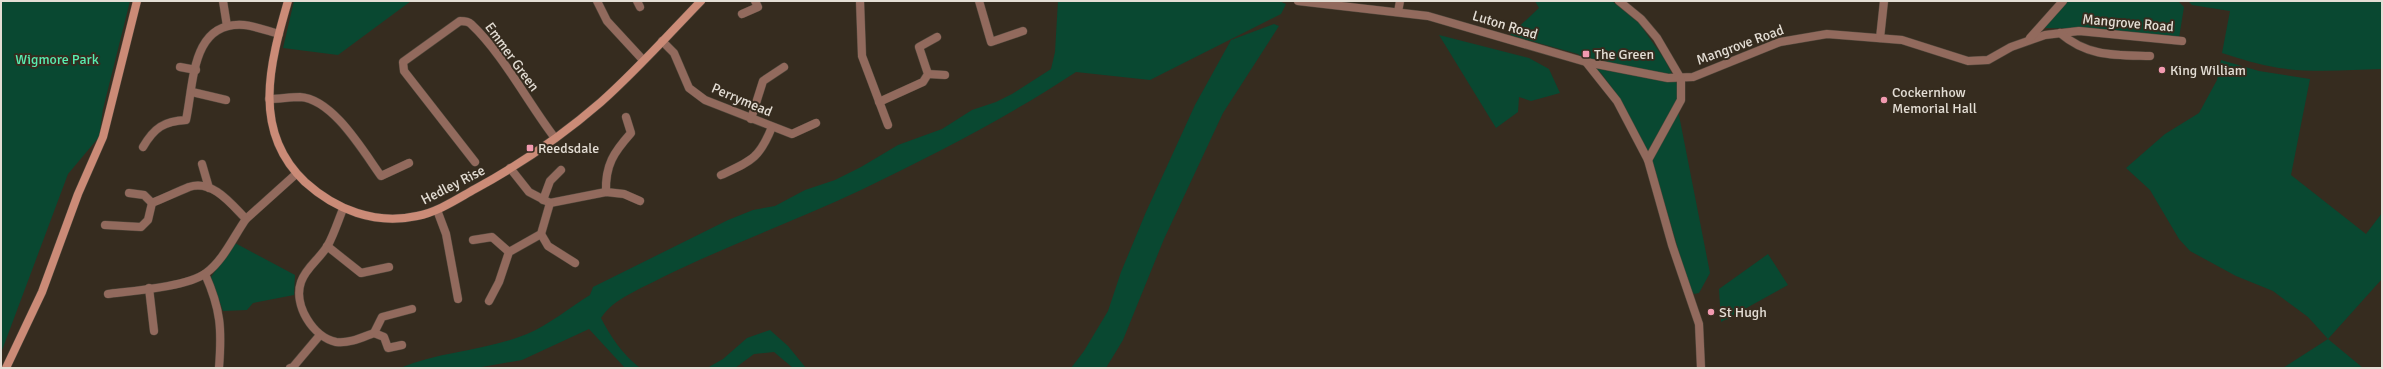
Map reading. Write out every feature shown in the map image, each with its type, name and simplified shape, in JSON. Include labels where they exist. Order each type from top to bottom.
[{"type":"street","points":[[6,368],[42,292],[78,194],[103,138],[138,1]]},
{"type":"street","points":[[223,1],[227,26]]},
{"type":"street","name":"Hedley Rise","points":[[288,1],[271,66],[269,99],[272,123],[283,153],[296,174],[319,195],[343,209],[367,216],[391,219],[417,216],[437,210],[510,168],[555,138],[601,102],[701,1]]},
{"type":"street","points":[[597,1],[607,21],[643,60]]},
{"type":"street","points":[[742,14],[758,7],[755,1]]},
{"type":"street","points":[[860,1],[862,56],[888,125]]},
{"type":"street","points":[[979,1],[990,42],[1023,30]]},
{"type":"street","name":"Luton Road","points":[[1298,1],[1428,16],[1586,62]]},
{"type":"street","points":[[1398,12],[1400,1]]},
{"type":"street","points":[[1619,1],[1641,19],[1657,38],[1681,79],[1681,100],[1648,160]]},
{"type":"street","points":[[1880,38],[1884,1]]},
{"type":"street","points":[[2030,39],[2062,1]]},
{"type":"street","name":"Emmer Green","points":[[475,162],[404,71],[403,62],[460,21],[470,23],[498,56],[532,108],[555,138]]},
{"type":"street","points":[[144,147],[152,131],[172,120],[186,120],[198,54],[206,39],[215,31],[227,26],[244,25],[279,34]]},
{"type":"street","name":"Mangrove Road","points":[[1586,62],[1668,78],[1681,79],[1693,76],[1780,42],[1828,34],[1902,40],[1968,61],[1988,60],[2030,39],[2060,33],[2086,31],[2182,41]]},
{"type":"street","points":[[2060,33],[2073,44],[2090,52],[2150,56]]},
{"type":"street","points":[[879,102],[923,82],[928,74],[920,47],[937,37]]},
{"type":"street","name":"Perrymead","points":[[662,41],[674,53],[689,88],[705,100],[792,134],[816,123]]},
{"type":"street","points":[[1586,62],[1617,101],[1648,160],[1672,245],[1699,324],[1701,368]]},
{"type":"street","points":[[751,118],[762,81],[784,67]]},
{"type":"street","points":[[180,68],[196,70]]},
{"type":"street","points":[[928,74],[945,75]]},
{"type":"street","points":[[192,92],[226,100]]},
{"type":"street","points":[[269,99],[302,97],[327,108],[345,126],[381,176],[409,163]]},
{"type":"street","points":[[606,192],[606,174],[615,150],[631,133],[626,117]]},
{"type":"street","points":[[721,175],[750,161],[759,154],[763,150],[772,127]]},
{"type":"street","points":[[202,164],[209,188]]},
{"type":"street","points":[[510,168],[529,192],[547,202],[606,192],[624,194],[640,201]]},
{"type":"street","points":[[561,170],[550,182],[541,234],[548,246],[575,263]]},
{"type":"street","points":[[108,294],[191,280],[205,274],[214,266],[246,219],[296,174]]},
{"type":"street","points":[[152,203],[191,187],[209,188],[221,194],[246,219]]},
{"type":"street","points":[[129,193],[144,195],[152,203]]},
{"type":"street","points":[[105,225],[140,227],[148,220],[152,203]]},
{"type":"street","points":[[343,209],[328,246],[307,270],[300,283],[300,295],[306,318],[320,335],[336,342],[351,341],[374,333],[382,317],[412,309]]},
{"type":"street","points":[[437,210],[446,234],[458,299]]},
{"type":"street","points":[[489,301],[509,252],[541,234]]},
{"type":"street","points":[[473,240],[492,237],[509,252]]},
{"type":"street","points":[[328,246],[361,273],[389,266]]},
{"type":"street","points":[[205,274],[217,301],[221,338],[219,368]]},
{"type":"street","points":[[150,288],[154,331]]},
{"type":"street","points":[[374,333],[384,338],[388,348],[402,345]]},
{"type":"street","points":[[290,368],[293,367],[320,335]]},
{"type":"green space","name":"Wigmore Park","points":[[1,1],[130,1],[103,109],[99,137],[68,174],[1,353]]},
{"type":"green space","points":[[294,1],[411,1],[338,55],[283,48]]},
{"type":"green space","points":[[1058,1],[1279,1],[1286,4],[1281,14],[1150,80],[1076,72],[998,120],[944,149],[861,190],[686,266],[620,299],[606,311],[601,318],[608,332],[618,345],[640,368],[625,368],[589,329],[522,360],[476,368],[400,368],[431,358],[511,340],[527,334],[551,321],[590,295],[593,287],[728,220],[753,210],[775,206],[805,190],[835,180],[861,167],[898,145],[942,129],[972,110],[996,102],[1012,94],[1051,69],[1055,52]]},
{"type":"green space","points":[[1535,1],[1612,1],[1639,23],[1665,60],[1677,84],[1677,105],[1710,273],[1699,293],[1694,294],[1689,286],[1655,171],[1635,127],[1616,93],[1601,73],[1578,54],[1510,35],[1539,8]]},
{"type":"green space","points":[[2066,1],[2178,1],[2184,7],[2179,38],[2110,30],[2042,28]]},
{"type":"green space","points":[[2188,1],[2382,1],[2382,69],[2331,71],[2292,70],[2243,60],[2222,53],[2230,11],[2192,5]]},
{"type":"green space","points":[[1274,24],[1279,26],[1223,113],[1164,239],[1123,340],[1106,368],[1071,368],[1084,351],[1108,311],[1121,272],[1146,212],[1195,105],[1231,40]]},
{"type":"green space","points":[[1439,35],[1529,58],[1549,69],[1560,93],[1531,101],[1519,97],[1518,112],[1496,128]]},
{"type":"green space","points":[[2221,60],[2259,71],[2310,79],[2291,175],[2366,234],[2382,213],[2382,279],[2328,339],[2308,317],[2273,291],[2236,276],[2190,251],[2179,239],[2150,190],[2126,168],[2165,134],[2199,113],[2217,80]]},
{"type":"green space","points":[[235,243],[295,275],[294,295],[253,303],[247,310],[223,311],[211,277]]},
{"type":"green space","points":[[1768,254],[1788,285],[1721,322],[1719,289]]},
{"type":"green space","points":[[770,330],[788,346],[806,368],[793,368],[774,352],[754,354],[735,368],[707,368],[723,359],[747,338]]},
{"type":"green space","points":[[2328,339],[2363,368],[2283,368]]},
{"type":"place","name":"The Green","points":[[1586,54]]},
{"type":"place","name":"King William","points":[[2162,70]]},
{"type":"place","name":"Cockernhow Memorial Hall","points":[[1884,100]]},
{"type":"place","name":"Reedsdale","points":[[530,148]]},
{"type":"place","name":"St Hugh","points":[[1711,312]]}]
